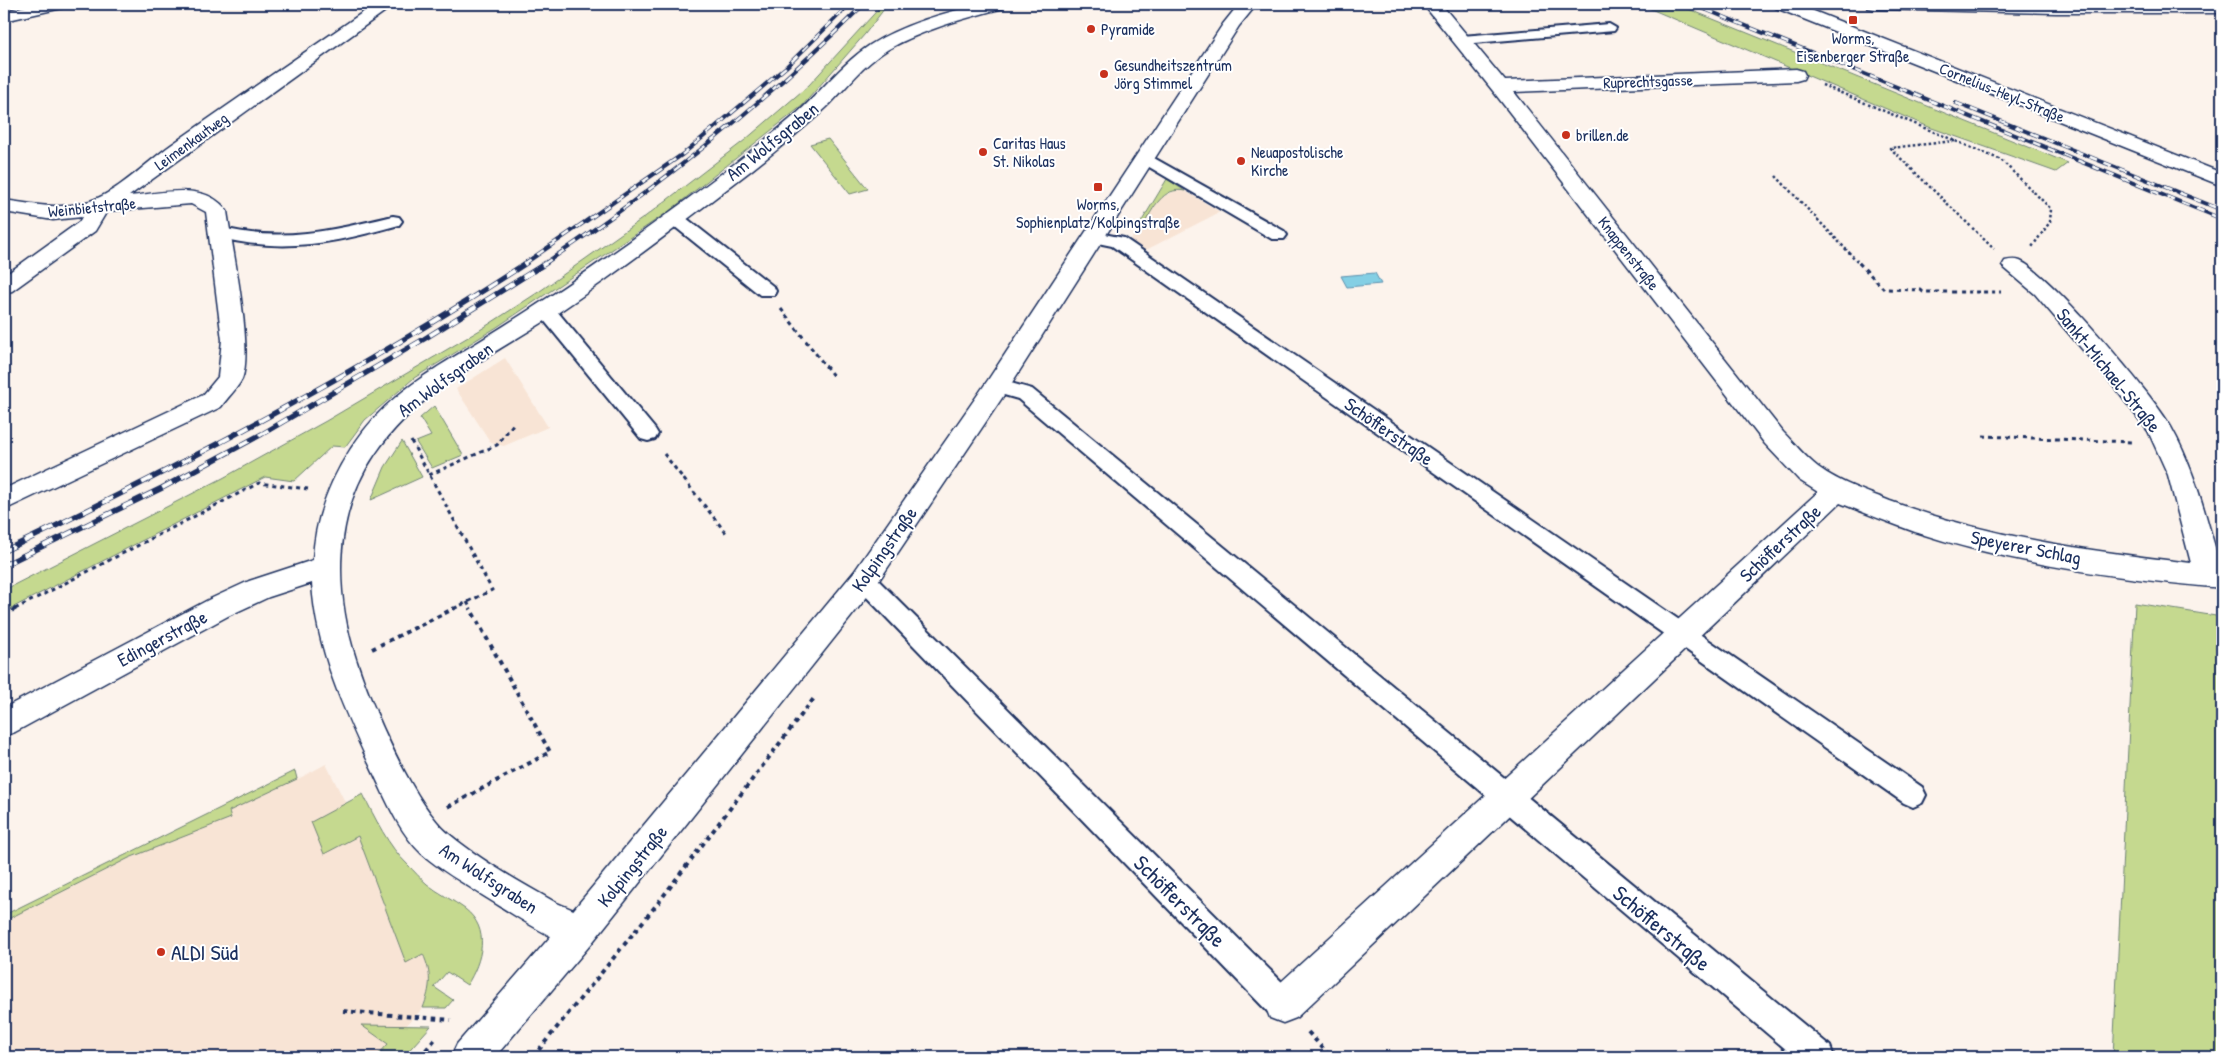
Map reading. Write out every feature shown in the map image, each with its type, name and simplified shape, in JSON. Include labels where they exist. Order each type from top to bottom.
[{"type":"street","points":[[4,16],[56,4]]},
{"type":"street","name":"Leimenkautweg","points":[[4,286],[87,226],[100,205],[129,187],[177,150],[386,4]]},
{"type":"street","name":"Am Wolfsgraben","points":[[578,932],[542,913],[456,860],[434,842],[417,824],[401,795],[342,664],[328,617],[326,567],[332,523],[341,492],[356,462],[395,413],[408,401],[545,309],[675,218],[812,111],[849,71],[874,50],[914,30],[997,4]]},
{"type":"street","name":"Kolpingstraße","points":[[470,1057],[578,932],[864,580],[997,386],[1232,24],[1248,4]]},
{"type":"street","name":"Knappenstraße","points":[[1432,4],[1500,87],[1774,438],[1808,473],[1836,492]]},
{"type":"street","name":"Cornelius-Heyl-Straße","points":[[1782,4],[2222,180]]},
{"type":"street","points":[[1874,4],[2222,8]]},
{"type":"street","name":"Ruprechtsgasse","points":[[1500,87],[1796,75]]},
{"type":"street","name":"Weinbietstraße","points":[[4,206],[53,214],[72,213],[100,205],[193,197],[211,205],[216,211],[218,232]]},
{"type":"street","points":[[4,500],[212,401],[224,386],[230,378],[234,340],[218,232]]},
{"type":"street","name":"Sankt-Michael-Straße","points":[[2013,266],[2043,289],[2120,378],[2159,428],[2181,475],[2216,576]]},
{"type":"street","name":"Speyerer Schlag","points":[[1836,492],[1923,524],[2008,546],[2118,565],[2216,576]]},
{"type":"street","name":"Schöfferstraße","points":[[1283,1005],[1680,634],[1836,492]]},
{"type":"street","name":"Edingerstraße","points":[[4,724],[218,608],[259,589],[326,567]]},
{"type":"lane","points":[[1462,40],[1609,28]]},
{"type":"lane","points":[[1145,158],[1278,235]]},
{"type":"lane","points":[[675,218],[767,291]]},
{"type":"lane","points":[[218,232],[255,240],[292,241],[339,236],[393,221]]},
{"type":"lane","name":"Schöfferstraße","points":[[1094,237],[1118,242],[1913,795]]},
{"type":"lane","points":[[545,309],[648,434]]},
{"type":"lane","name":"Schöfferstraße","points":[[997,386],[1025,394],[1506,798],[1819,1057]]},
{"type":"lane","name":"Schöfferstraße","points":[[864,580],[1283,1005]]},
{"type":"path","points":[[1796,75],[2001,160],[2052,209],[2050,222],[2037,242]]},
{"type":"path","points":[[1955,141],[1890,148],[1976,233]]},
{"type":"path","points":[[1776,176],[1884,288],[1921,290],[1922,292],[2000,292]]},
{"type":"path","points":[[767,291],[834,377]]},
{"type":"path","points":[[342,664],[492,590],[395,413]]},
{"type":"path","points":[[429,475],[497,445],[514,423]]},
{"type":"path","points":[[648,434],[726,533]]},
{"type":"path","points":[[1983,436],[2167,444]]},
{"type":"path","points":[[4,616],[259,483],[341,492]]},
{"type":"path","points":[[417,824],[550,752],[467,602]]},
{"type":"path","points":[[343,1011],[451,1020]]},
{"type":"path","points":[[445,1028],[457,1013]]},
{"type":"path","points":[[420,1057],[439,1035]]},
{"type":"shaded area","points":[[1177,190],[1185,191],[1220,212],[1144,251],[1130,241],[1160,198]]},
{"type":"shaded area","points":[[505,358],[548,427],[504,446],[491,443],[456,389]]},
{"type":"shaded area","points":[[326,764],[346,804],[406,962],[423,954],[430,971],[430,987],[423,1008],[376,1057],[4,1057],[4,915],[295,771],[298,779]]},
{"type":"green space","points":[[883,4],[888,4],[865,34],[802,106],[668,212],[497,327],[414,378],[365,420],[345,447],[332,446],[294,481],[265,477],[4,612],[4,590],[223,478],[326,421],[480,330],[540,291],[646,216],[745,140],[809,85]]},
{"type":"green space","points":[[1639,4],[1676,4],[2068,163],[2056,172],[1929,127]]},
{"type":"green space","points":[[828,139],[868,189],[850,194],[810,144]]},
{"type":"green space","points":[[1167,179],[1185,191],[1177,190],[1165,195],[1155,206],[1144,224],[1140,224]]},
{"type":"green space","points":[[434,406],[463,455],[432,468],[416,442],[431,436],[420,418]]},
{"type":"green space","points":[[402,441],[422,477],[371,500],[385,467]]},
{"type":"green space","points":[[2135,603],[2222,617],[2222,1057],[2113,1057]]},
{"type":"green space","points":[[295,771],[297,779],[229,811],[231,818],[129,858],[4,921],[4,915]]},
{"type":"green space","points":[[363,794],[382,831],[394,849],[427,884],[465,909],[478,926],[481,936],[480,956],[467,985],[447,972],[434,987],[453,1000],[446,1008],[423,1008],[428,994],[429,981],[426,961],[423,954],[406,963],[358,836],[324,854],[311,822]]},
{"type":"green space","points":[[361,1025],[431,1026],[403,1057],[376,1057],[388,1044]]},
{"type":"water","points":[[1375,273],[1381,284],[1347,287],[1341,276]]},
{"type":"railway","points":[[524,264],[683,154],[786,67],[850,4]]},
{"type":"railway","points":[[544,264],[629,204],[710,142],[788,76],[864,4]]},
{"type":"railway","points":[[1692,4],[2222,219]]},
{"type":"railway","points":[[1956,103],[2222,210]]},
{"type":"railway","points":[[4,551],[138,485],[270,416],[400,342],[526,263]]},
{"type":"railway","points":[[4,565],[162,488],[262,434],[424,339],[546,263]]},
{"type":"place","name":"Worms, Eisenberger Straße","points":[[1853,20]]},
{"type":"place","name":"Pyramide","points":[[1091,29]]},
{"type":"place","name":"Gesundheitszentrum Jörg Stimmel","points":[[1104,74]]},
{"type":"place","name":"brillen.de","points":[[1566,135]]},
{"type":"place","name":"Caritas Haus St. Nikolas","points":[[983,152]]},
{"type":"place","name":"Neuapostolische Kirche","points":[[1241,161]]},
{"type":"place","name":"Worms, Sophienplatz/Kolpingstraße","points":[[1098,187]]},
{"type":"place","name":"ALDI Süd","points":[[161,952]]}]
